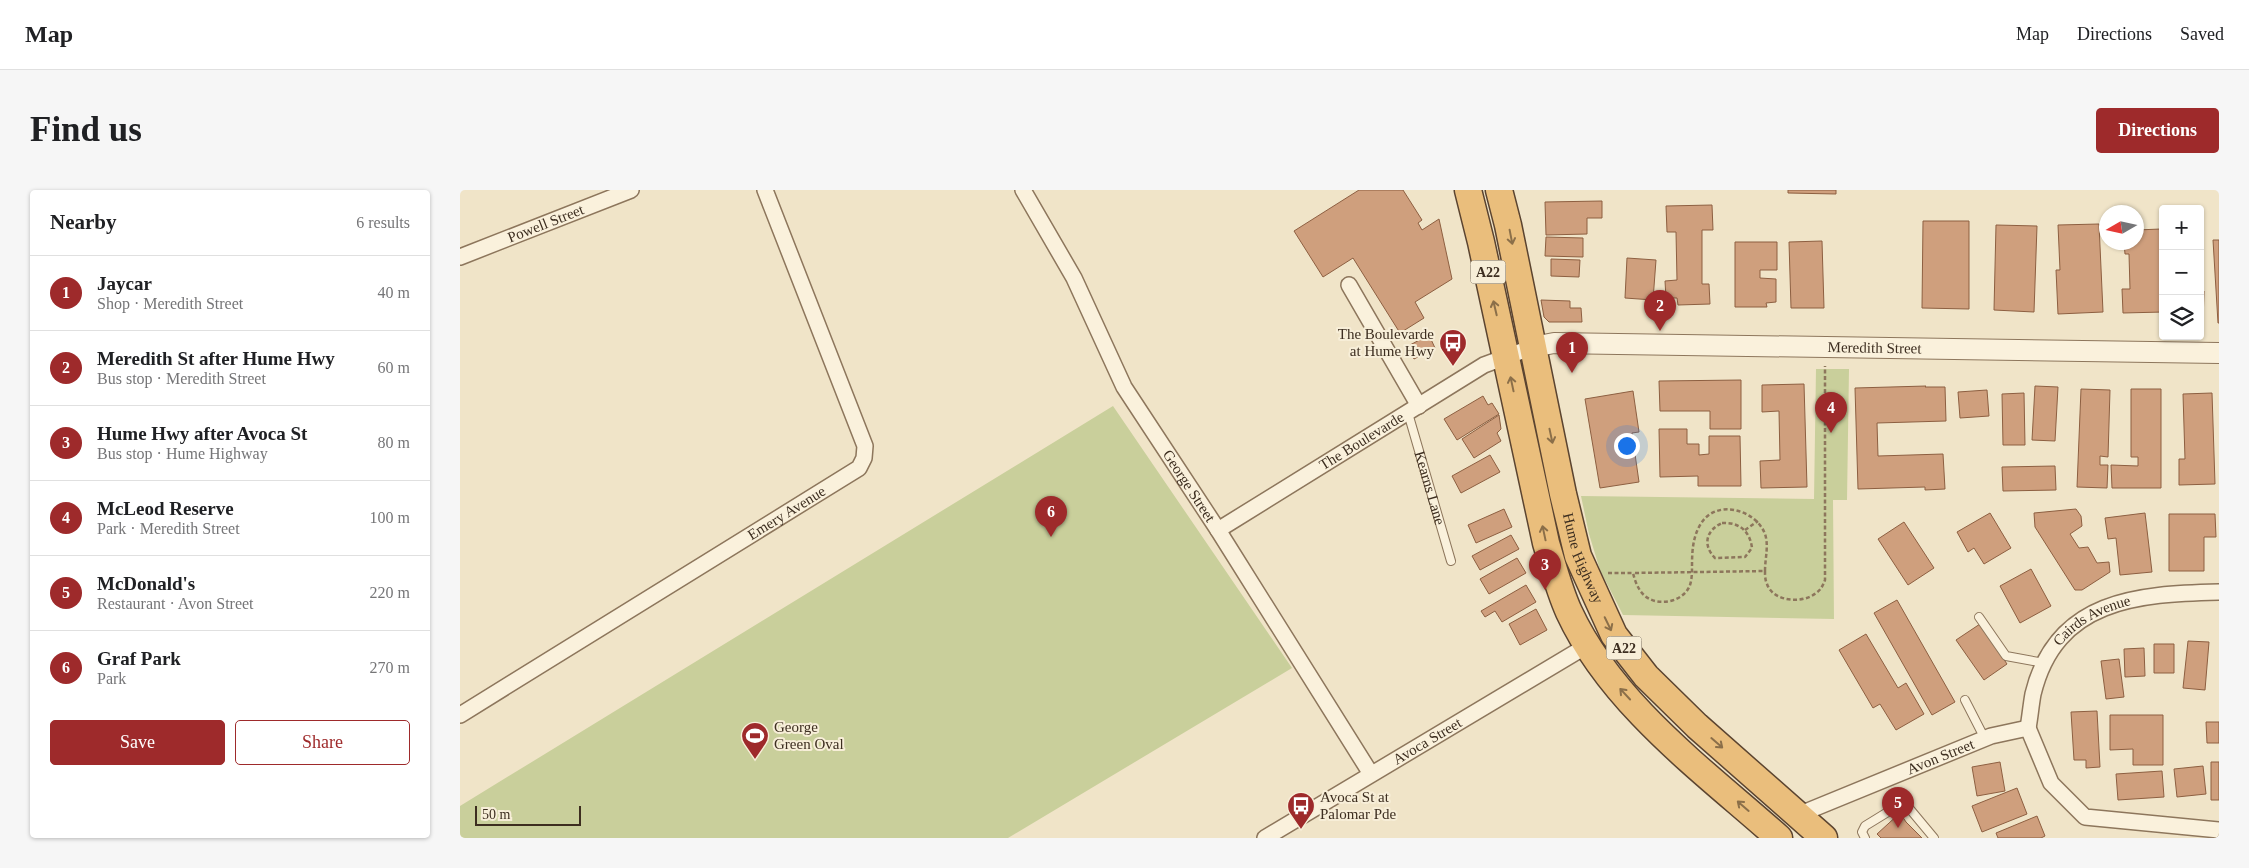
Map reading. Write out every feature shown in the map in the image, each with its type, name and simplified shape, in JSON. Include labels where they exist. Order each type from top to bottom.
[{"type":"highway","points":[[1469,194],[1498,190]]},
{"type":"highway","name":"Hume Highway","points":[[1498,190],[1508,225],[1563,494],[1578,556],[1614,635],[1646,676],[1672,702],[1824,838]]},
{"type":"highway","name":"Hume Highway","points":[[1469,194],[1546,543],[1557,582],[1569,612],[1588,645],[1619,687],[1679,750],[1769,835]]},
{"type":"street","name":"Powell Street","points":[[460,257],[632,190]]},
{"type":"street","name":"Emery Avenue","points":[[460,715],[859,468],[864,458],[865,446],[765,190]]},
{"type":"street","name":"George Street","points":[[1023,190],[1074,278],[1124,387],[1218,530],[1371,774]]},
{"type":"street","name":"Kearns Lane","points":[[1349,284],[1414,410]]},
{"type":"street","name":"Meredith Street","points":[[1533,347],[1554,343],[2219,353]]},
{"type":"street","name":"The Boulevarde","points":[[1218,530],[1484,365],[1533,347]]},
{"type":"street","name":"Cairds Avenue","points":[[2028,728],[2033,694],[2044,663],[2063,635],[2090,613],[2135,599],[2179,593],[2219,592]]},
{"type":"street","name":"Avoca Street","points":[[1265,838],[1588,645]]},
{"type":"street","name":"Avon Street","points":[[1798,815],[1985,739],[2028,728]]},
{"type":"street","points":[[2028,728],[2051,783],[2085,817],[2219,830]]},
{"type":"lane","name":"Kearns Lane","points":[[1414,410],[1451,562]]},
{"type":"lane","points":[[1979,617],[2006,656],[2044,663]]},
{"type":"lane","points":[[1965,700],[1985,739]]},
{"type":"lane","points":[[1864,838],[1862,832],[1865,826],[1904,802],[1934,838]]},
{"type":"path","points":[[1633,573],[1640,592],[1646,598],[1657,602],[1676,599],[1690,585],[1693,544],[1697,530],[1704,519],[1720,511],[1737,510],[1745,512],[1758,521],[1764,532],[1767,543],[1765,572],[1770,590],[1790,600],[1809,598],[1816,593],[1825,580],[1824,366]]},
{"type":"path","points":[[1745,530],[1758,521]]},
{"type":"path","points":[[1729,523],[1745,530],[1750,536],[1752,548],[1744,557],[1715,558],[1707,550],[1708,539],[1717,526],[1729,523]]},
{"type":"path","points":[[1607,573],[1765,572]]},
{"type":"green space","points":[[1816,369],[1849,369],[1847,500],[1833,500],[1834,619],[1623,615],[1600,570],[1589,534],[1581,496],[1814,499]]},
{"type":"green space","points":[[1113,406],[1292,668],[1008,838],[460,838],[460,806]]},
{"type":"building","points":[[1359,190],[1403,190],[1422,220],[1418,223],[1422,230],[1439,219],[1452,279],[1415,302],[1424,318],[1400,333],[1353,258],[1323,277],[1294,231]]},
{"type":"building","points":[[1788,190],[1836,190],[1836,194],[1788,193]]},
{"type":"building","points":[[1602,201],[1602,218],[1587,218],[1587,234],[1546,235],[1545,202]]},
{"type":"building","points":[[1712,205],[1713,230],[1702,230],[1702,284],[1709,284],[1710,304],[1678,305],[1677,298],[1666,298],[1665,281],[1677,280],[1676,232],[1667,232],[1666,206]]},
{"type":"building","points":[[1923,221],[1969,221],[1969,309],[1922,308]]},
{"type":"building","points":[[2099,224],[2103,312],[2058,314],[2056,270],[2060,270],[2058,225]]},
{"type":"building","points":[[1996,225],[2037,226],[2034,312],[1994,310]]},
{"type":"building","points":[[2159,229],[2159,312],[2123,313],[2122,289],[2130,289],[2129,254],[2125,254],[2125,250],[2144,250],[2144,230]]},
{"type":"building","points":[[1546,237],[1583,238],[1583,257],[1545,256]]},
{"type":"building","points":[[2213,240],[2219,240],[2219,323],[2218,323]]},
{"type":"building","points":[[1822,241],[1824,308],[1791,308],[1789,242]]},
{"type":"building","points":[[1735,242],[1777,242],[1777,270],[1760,270],[1760,278],[1776,279],[1776,302],[1766,303],[1767,307],[1735,307]]},
{"type":"building","points":[[1627,258],[1656,260],[1653,300],[1625,298]]},
{"type":"building","points":[[1551,259],[1580,260],[1579,277],[1551,276]]},
{"type":"building","points":[[1541,300],[1570,301],[1570,308],[1581,308],[1582,322],[1549,322],[1544,317]]},
{"type":"building","points":[[1429,335],[1435,348],[1414,359],[1408,346]]},
{"type":"building","points":[[1741,380],[1741,429],[1710,429],[1710,411],[1660,411],[1659,381]]},
{"type":"building","points":[[1804,384],[1807,487],[1761,488],[1760,461],[1780,460],[1779,411],[1762,412],[1762,385]]},
{"type":"building","points":[[2035,386],[2058,387],[2055,441],[2032,440]]},
{"type":"building","points":[[1945,387],[1946,421],[1877,423],[1878,456],[1943,454],[1945,489],[1925,490],[1925,487],[1858,489],[1855,388]]},
{"type":"building","points":[[2081,389],[2110,390],[2108,457],[2100,456],[2100,465],[2108,465],[2107,488],[2077,487]]},
{"type":"building","points":[[2131,389],[2161,389],[2161,488],[2112,488],[2111,465],[2138,466],[2138,457],[2131,457]]},
{"type":"building","points":[[1987,390],[1989,416],[1960,418],[1958,392]]},
{"type":"building","points":[[1633,391],[1639,432],[1632,433],[1639,482],[1600,488],[1585,399]]},
{"type":"building","points":[[2024,393],[2025,445],[2003,445],[2002,394]]},
{"type":"building","points":[[2212,393],[2215,484],[2179,485],[2179,459],[2185,459],[2183,394]]},
{"type":"building","points":[[1483,396],[1488,405],[1492,403],[1499,414],[1457,440],[1444,419]]},
{"type":"building","points":[[1499,415],[1501,429],[1497,433],[1501,441],[1474,458],[1462,439]]},
{"type":"building","points":[[1659,429],[1687,429],[1687,444],[1699,444],[1699,455],[1709,454],[1709,436],[1740,436],[1741,486],[1698,486],[1698,476],[1660,477]]},
{"type":"building","points":[[1490,455],[1500,472],[1461,493],[1452,476]]},
{"type":"building","points":[[2055,466],[2056,490],[2003,491],[2002,467]]},
{"type":"building","points":[[1504,509],[1512,527],[1476,543],[1468,525]]},
{"type":"building","points":[[2076,509],[2081,516],[2082,526],[2070,534],[2079,548],[2088,547],[2097,563],[2109,562],[2110,572],[2082,590],[2075,590],[2035,527],[2034,513]]},
{"type":"building","points":[[1990,513],[2011,548],[1984,564],[1974,548],[1968,552],[1957,532]]},
{"type":"building","points":[[2145,513],[2152,572],[2120,575],[2116,538],[2108,539],[2105,518]]},
{"type":"building","points":[[2169,514],[2215,514],[2216,537],[2204,537],[2204,571],[2169,571]]},
{"type":"building","points":[[1904,522],[1934,568],[1908,585],[1878,539]]},
{"type":"building","points":[[1511,535],[1519,549],[1480,570],[1472,556]]},
{"type":"building","points":[[1517,558],[1526,573],[1489,594],[1480,579]]},
{"type":"building","points":[[2031,569],[2051,606],[2020,623],[2000,586]]},
{"type":"building","points":[[1526,585],[1536,602],[1502,622],[1495,611],[1485,617],[1481,611]]},
{"type":"building","points":[[1897,600],[1955,702],[1932,715],[1874,613]]},
{"type":"building","points":[[1536,609],[1547,630],[1520,645],[1509,624]]},
{"type":"building","points":[[1980,624],[2007,664],[1984,680],[1956,640]]},
{"type":"building","points":[[1866,634],[1898,688],[1906,683],[1924,714],[1896,730],[1880,704],[1873,708],[1839,650]]},
{"type":"building","points":[[2188,641],[2209,642],[2205,690],[2183,688]]},
{"type":"building","points":[[2154,644],[2174,644],[2174,673],[2154,673]]},
{"type":"building","points":[[2144,648],[2145,676],[2125,677],[2124,649]]},
{"type":"building","points":[[2119,659],[2124,697],[2106,699],[2101,661]]},
{"type":"building","points":[[2097,711],[2100,767],[2086,768],[2086,760],[2074,760],[2071,712]]},
{"type":"building","points":[[2110,715],[2163,715],[2163,765],[2133,765],[2133,749],[2110,750]]},
{"type":"building","points":[[2206,722],[2219,722],[2219,743],[2207,743]]},
{"type":"building","points":[[2000,762],[2005,791],[1977,796],[1972,767]]},
{"type":"building","points":[[2211,762],[2219,762],[2219,800],[2211,800]]},
{"type":"building","points":[[2203,766],[2206,794],[2177,797],[2174,769]]},
{"type":"building","points":[[2162,771],[2164,797],[2118,800],[2116,774]]},
{"type":"building","points":[[2017,788],[2027,814],[1982,832],[1972,806]]},
{"type":"building","points":[[1900,813],[1922,838],[1881,838],[1877,834]]},
{"type":"building","points":[[2037,816],[2045,836],[2041,838],[1998,838],[1996,833]]},
{"type":"place","name":"Meredith St after Hume Hwy","points":[[1660,331]]},
{"type":"place","name":"The Boulevarde at Hume Hwy","points":[[1453,367]]},
{"type":"place","name":"Jaycar","points":[[1572,373]]},
{"type":"place","name":"McLeod Reserve","points":[[1831,433]]},
{"type":"place","name":"Graf Park","points":[[1051,537]]},
{"type":"place","name":"Hume Hwy after Avoca St","points":[[1545,590]]},
{"type":"place","name":"George Green Oval","points":[[755,760]]},
{"type":"place","name":"McDonald's","points":[[1898,828]]},
{"type":"place","name":"Avoca St at Palomar Pde","points":[[1301,830]]}]
